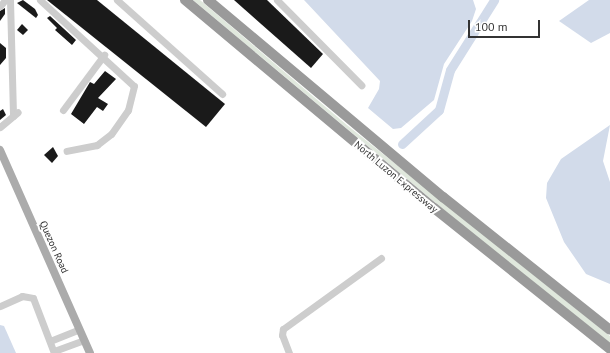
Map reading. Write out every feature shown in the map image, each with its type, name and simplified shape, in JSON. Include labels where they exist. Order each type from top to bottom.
[{"type":"highway","name":"North Luzon Expressway","points":[[185,0],[434,208],[610,349]]},
{"type":"highway","name":"North Luzon Expressway","points":[[208,0],[443,197],[610,330]]},
{"type":"main road","name":"Quezon Road","points":[[0,150],[90,353]]},
{"type":"lane","points":[[0,6],[5,0]]},
{"type":"lane","points":[[0,127],[16,114],[10,0]]},
{"type":"lane","points":[[40,0],[104,55],[134,86],[128,110],[97,145],[67,151]]},
{"type":"lane","points":[[117,0],[222,94]]},
{"type":"lane","points":[[277,0],[361,85]]},
{"type":"lane","points":[[63,110],[104,55]]},
{"type":"lane","points":[[289,353],[282,335],[284,329],[381,258]]},
{"type":"lane","points":[[0,306],[22,296],[33,298],[54,352],[84,340]]},
{"type":"lane","points":[[50,341],[79,329]]},
{"type":"shaded area","points":[[193,0],[200,0],[347,125],[610,336],[610,343],[480,240]]},
{"type":"water","points":[[304,0],[473,0],[476,9],[472,21],[444,64],[434,100],[401,128],[393,129],[368,108],[379,89],[380,81]]},
{"type":"water","points":[[589,0],[610,0],[610,33],[591,43],[559,21]]},
{"type":"water","points":[[610,125],[603,161],[610,182],[610,284],[586,274],[564,242],[546,198],[547,183],[561,159]]},
{"type":"water","points":[[0,325],[4,326],[16,353],[0,353]]},
{"type":"building","points":[[23,0],[35,9],[38,15],[36,18],[17,3]]},
{"type":"building","points":[[47,0],[97,0],[225,104],[206,127]]},
{"type":"building","points":[[234,0],[267,0],[323,54],[311,68]]},
{"type":"building","points":[[5,8],[5,14],[0,21],[0,11]]},
{"type":"building","points":[[50,16],[76,40],[72,45],[55,30],[57,28],[47,18]]},
{"type":"building","points":[[22,24],[28,30],[23,35],[17,30]]},
{"type":"building","points":[[0,43],[6,48],[6,58],[0,65]]},
{"type":"building","points":[[105,71],[116,79],[98,98],[108,104],[103,111],[97,107],[84,124],[71,114],[90,82],[94,84]]},
{"type":"building","points":[[3,109],[6,115],[0,120],[0,111]]},
{"type":"building","points":[[53,147],[58,156],[52,163],[44,155]]},
{"type":"waterway","points":[[402,144],[439,110],[450,70],[494,0]]}]
